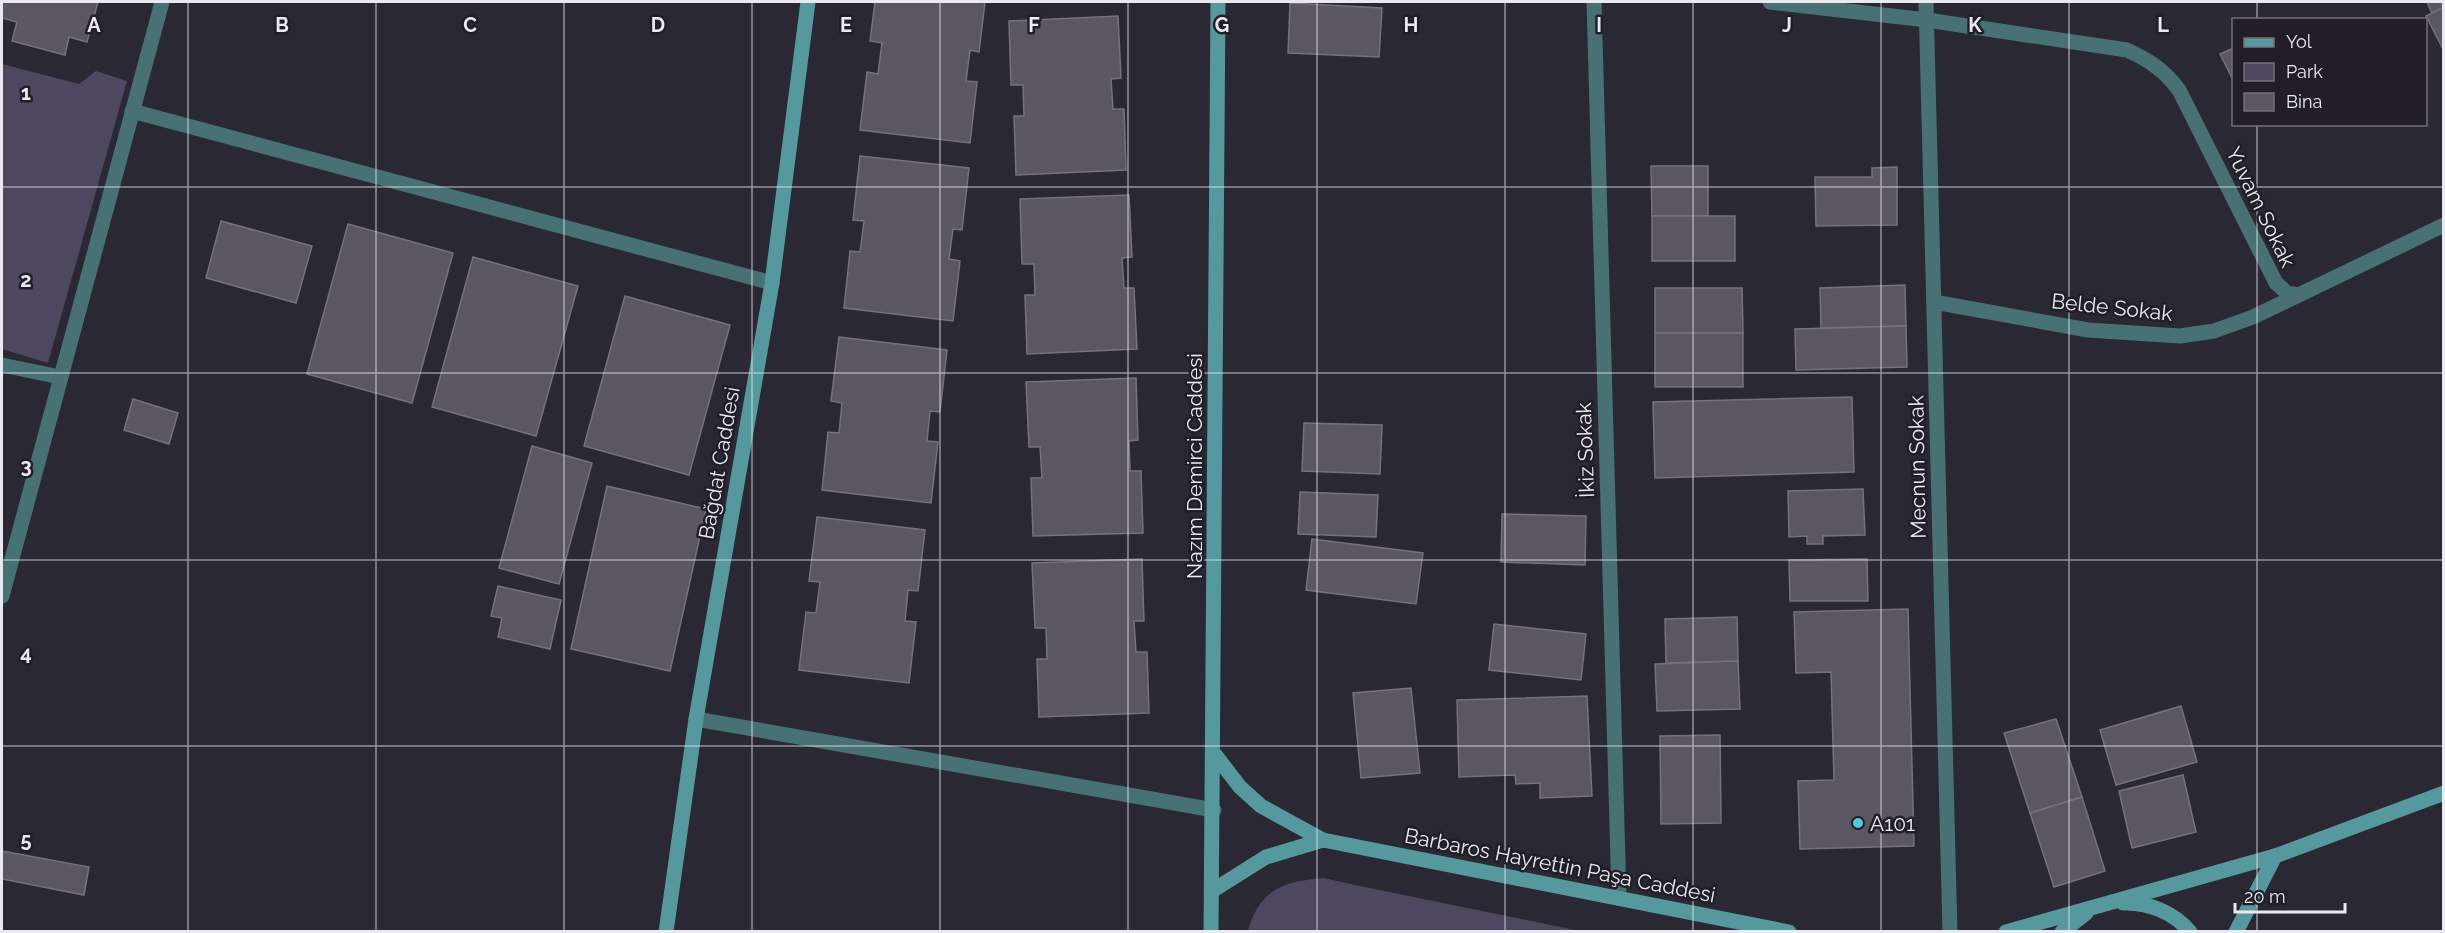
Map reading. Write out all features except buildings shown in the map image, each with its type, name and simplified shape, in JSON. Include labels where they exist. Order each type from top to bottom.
[{"type":"main road","name":"Bağdat Caddesi","points":[[666,932],[696,720],[772,284],[808,2]]},
{"type":"main road","name":"Nazım Demirci Caddesi","points":[[1211,932],[1214,810],[1218,2]]},
{"type":"main road","points":[[1213,752],[1240,787],[1261,806],[1323,840]]},
{"type":"main road","points":[[2006,932],[2275,856],[2444,794]]},
{"type":"main road","points":[[1212,891],[1266,857],[1323,840]]},
{"type":"main road","name":"Barbaros Hayrettin Paşa Caddesi","points":[[1323,840],[1789,932]]},
{"type":"main road","points":[[2236,932],[2275,856]]},
{"type":"main road","points":[[2062,932],[2079,916],[2106,904],[2134,903],[2161,910],[2185,925],[2190,932]]},
{"type":"street","points":[[2,596],[162,2]]},
{"type":"street","name":"İkiz Sokak","points":[[1594,2],[1619,898]]},
{"type":"street","name":"Yuvam Sokak","points":[[1770,2],[1927,20],[2127,50],[2146,58],[2159,68],[2179,90],[2276,283],[2288,293],[2298,296]]},
{"type":"street","name":"Mecnun Sokak","points":[[1926,2],[1950,932]]},
{"type":"street","points":[[132,111],[772,284]]},
{"type":"street","name":"Belde Sokak","points":[[1934,302],[2088,330],[2180,336],[2214,331],[2253,317],[2444,225]]},
{"type":"street","points":[[2,365],[60,377]]},
{"type":"street","points":[[696,720],[1214,810]]},
{"type":"green space","points":[[2,64],[79,84],[96,71],[127,81],[48,363],[2,349]]},
{"type":"green space","points":[[1324,878],[1580,931],[1248,931],[1259,905],[1276,890],[1297,882]]},
{"type":"place","name":"A101","points":[[1858,823]]}]
